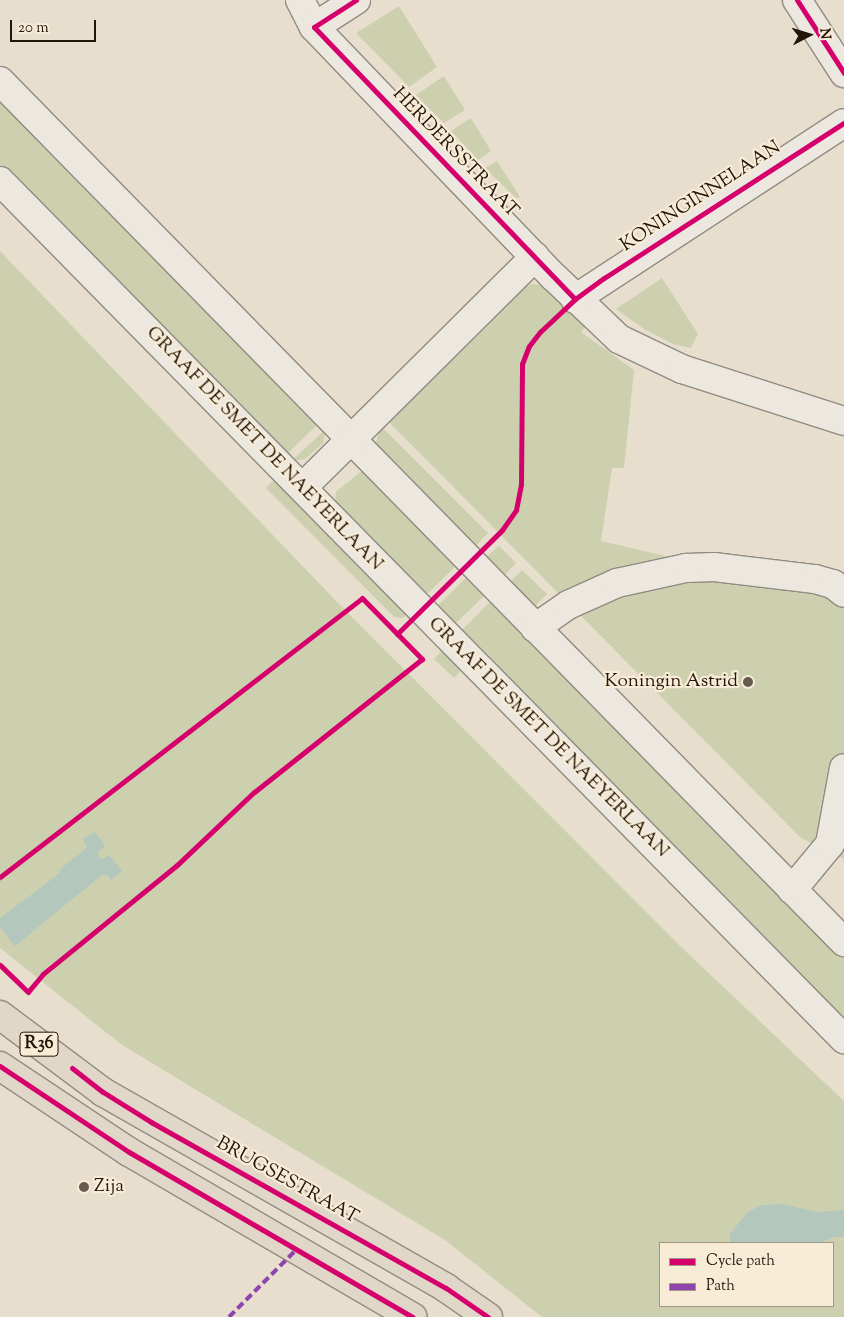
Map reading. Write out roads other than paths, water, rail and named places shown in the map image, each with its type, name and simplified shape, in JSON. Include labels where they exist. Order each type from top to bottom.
[{"type":"main road","name":"BRUGSESTRAAT","points":[[0,1015],[102,1092],[446,1288],[488,1317]]},
{"type":"main road","name":"R36","points":[[0,1066],[130,1152],[412,1317]]},
{"type":"street","name":"HERDERSSTRAAT","points":[[300,0],[314,27],[576,299],[628,346],[682,370],[844,421]]},
{"type":"street","points":[[314,27],[356,0]]},
{"type":"street","points":[[796,0],[844,73]]},
{"type":"street","points":[[0,81],[844,942]]},
{"type":"street","name":"KONINGINNELAAN","points":[[576,299],[844,123]]},
{"type":"street","name":"GRAAF DE SMET DE NAEYERLAAN","points":[[0,181],[844,1039]]},
{"type":"street","points":[[303,487],[352,441],[380,408],[535,257]]},
{"type":"street","points":[[535,628],[568,606],[617,583],[686,568],[714,566],[815,579],[833,584],[844,593]]},
{"type":"street","points":[[792,890],[830,844],[844,768]]},
{"type":"place","name":"Koningin Astrid","points":[[748,682]]},
{"type":"place","name":"Zija","points":[[84,1187]]}]
